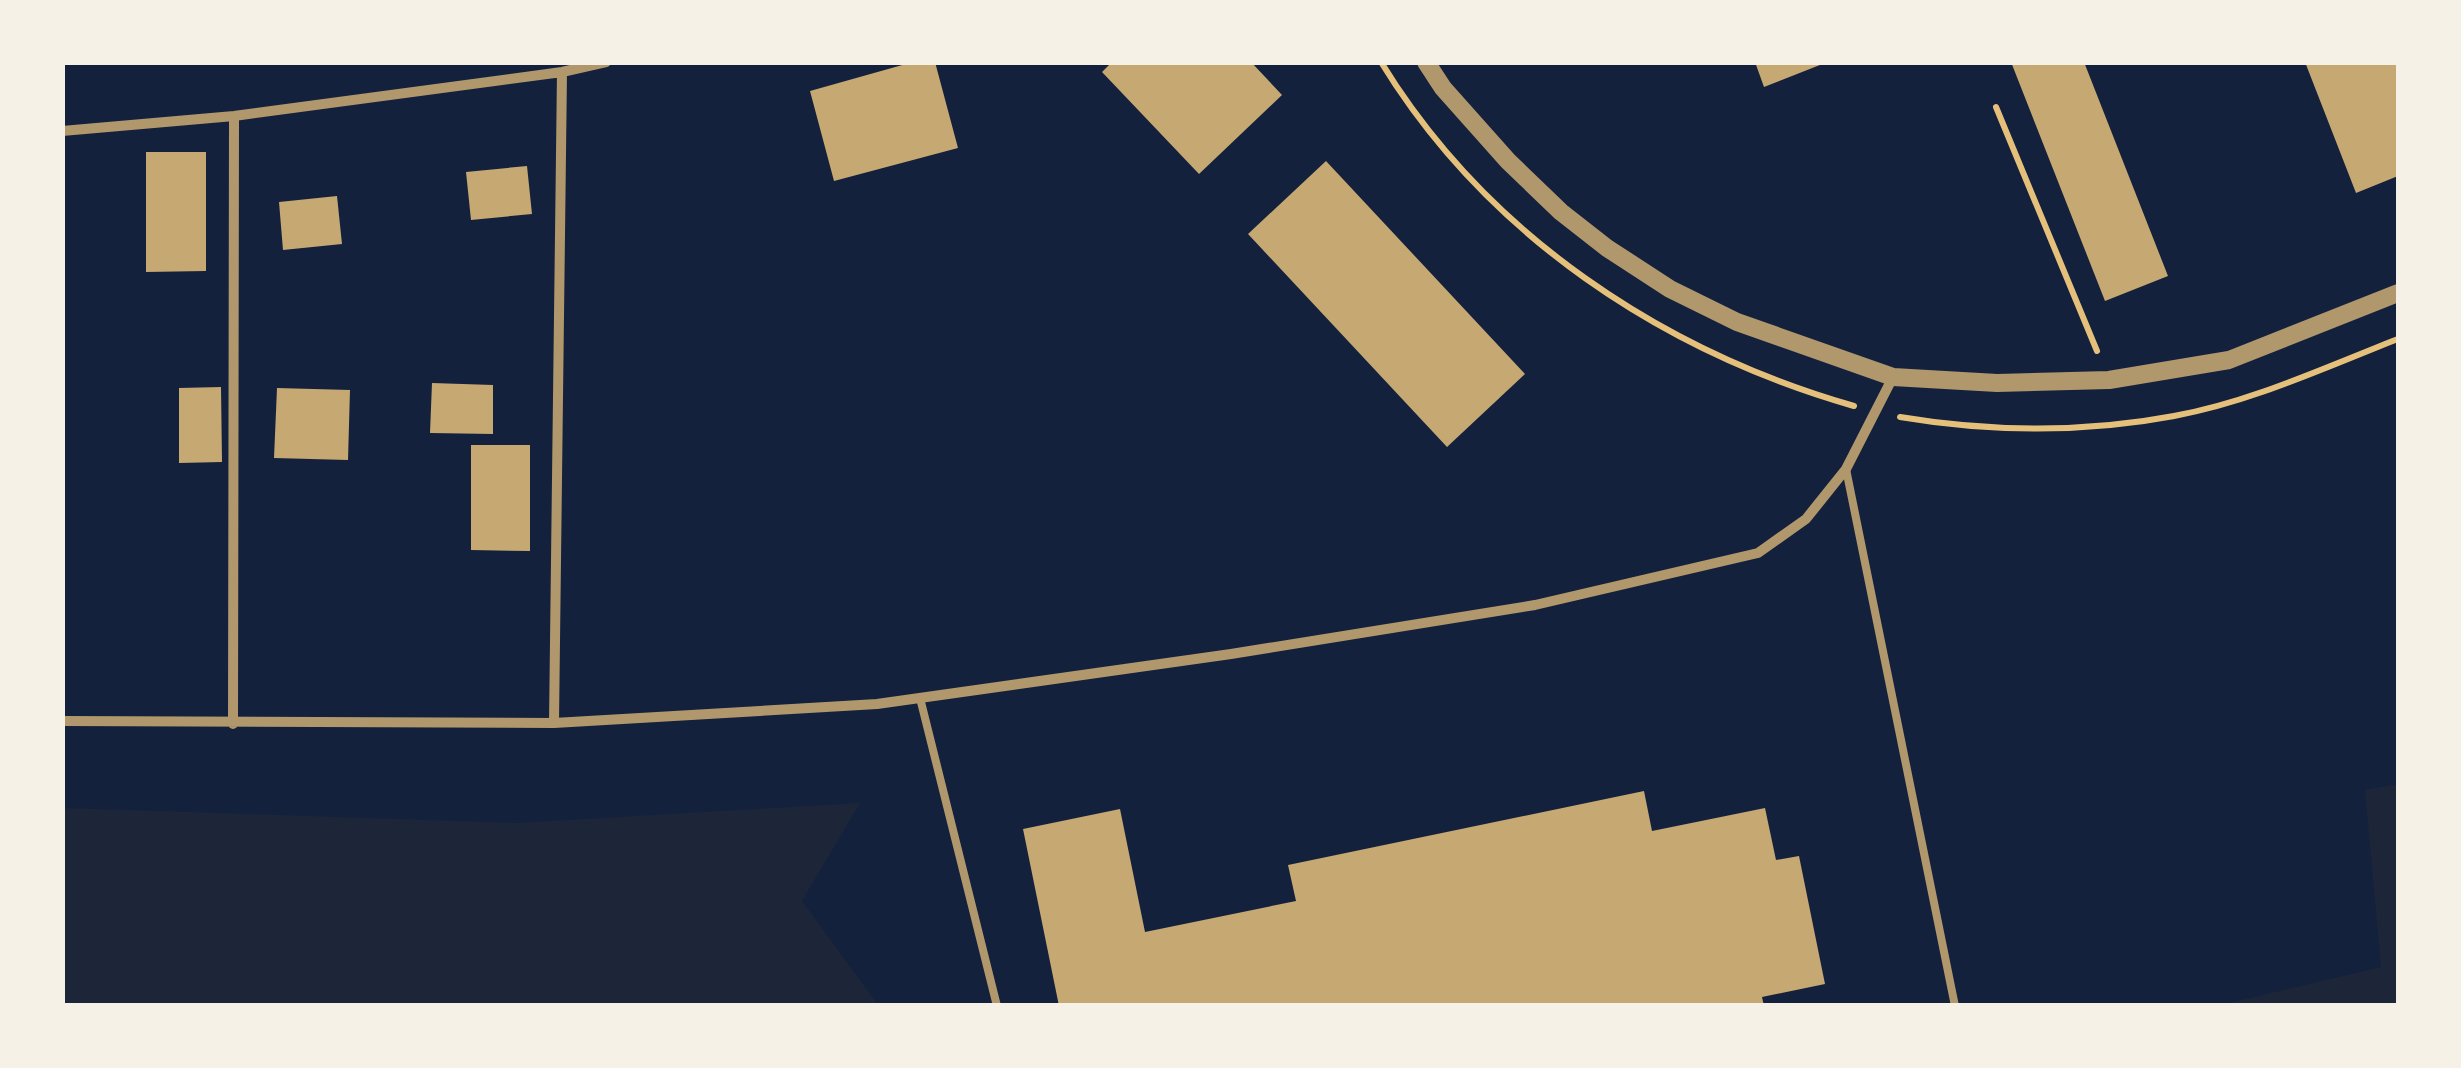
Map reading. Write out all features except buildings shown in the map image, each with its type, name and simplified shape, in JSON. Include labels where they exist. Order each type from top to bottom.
[{"type":"street","points":[[62,132],[234,116],[562,72],[606,62]]},
{"type":"street","points":[[1426,62],[1443,88],[1508,161],[1561,212],[1607,248],[1670,289],[1737,322],[1893,377],[1997,383],[2110,380],[2229,360],[2398,293]]},
{"type":"street","points":[[554,723],[562,72]]},
{"type":"street","points":[[233,724],[234,116]]},
{"type":"street","points":[[62,721],[554,723],[877,704],[1231,654],[1535,605],[1758,553],[1806,519],[1846,469],[1893,377]]},
{"type":"lane","points":[[1846,469],[1955,1006]]},
{"type":"lane","points":[[920,698],[997,1006]]},
{"type":"path","points":[[1996,107],[2110,380]]},
{"type":"shaded area","points":[[2398,784],[2398,1005],[2221,1005],[2381,967],[2365,790]]},
{"type":"shaded area","points":[[860,803],[802,901],[878,1005],[63,1005],[63,808],[518,823]]}]
